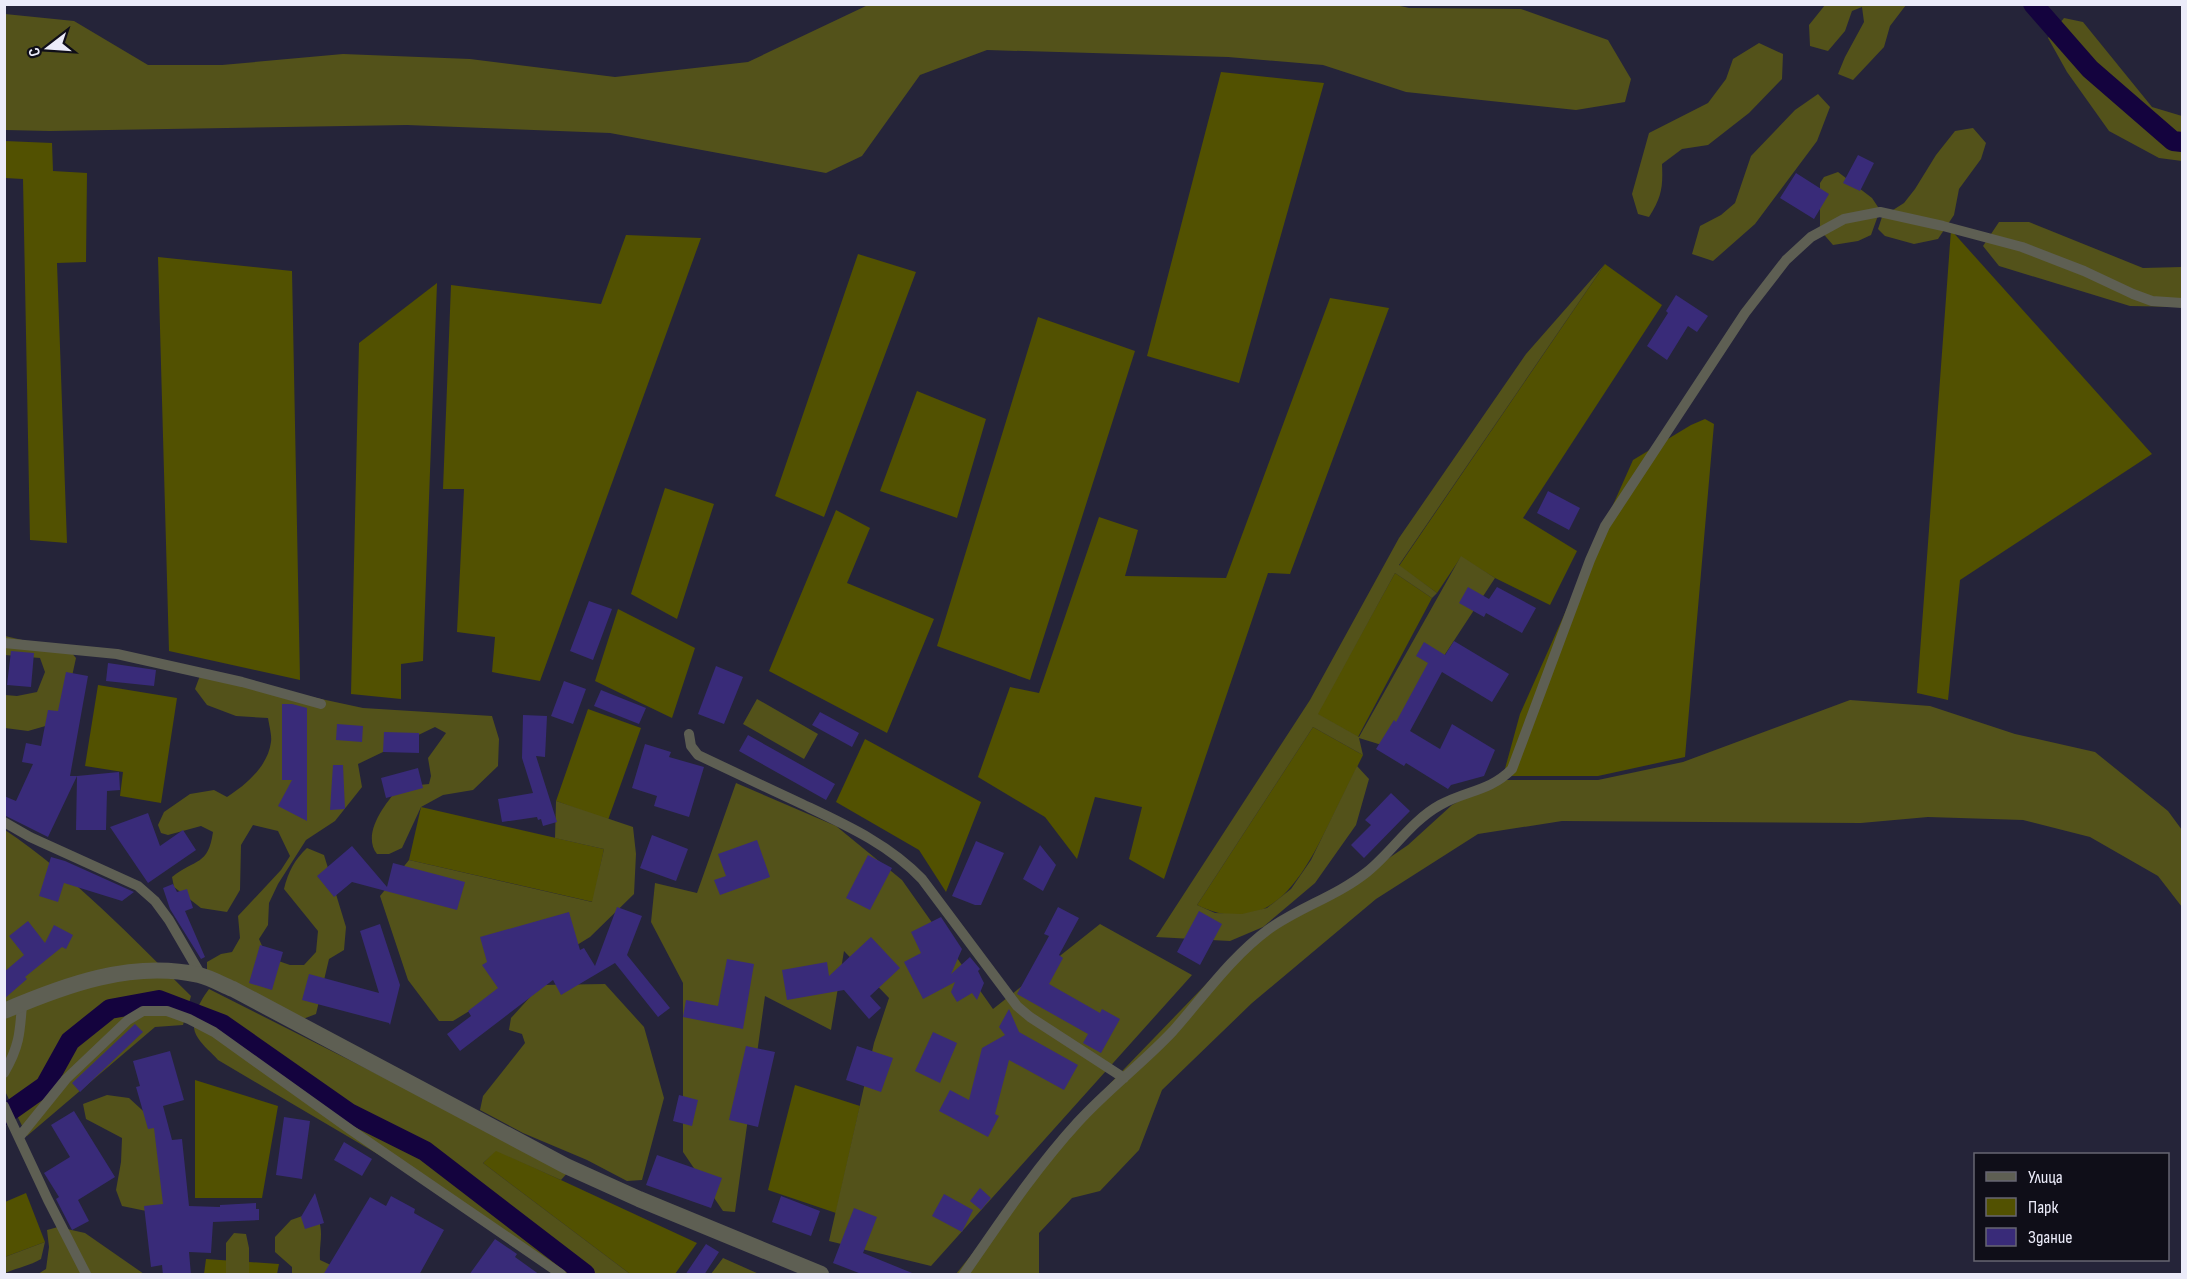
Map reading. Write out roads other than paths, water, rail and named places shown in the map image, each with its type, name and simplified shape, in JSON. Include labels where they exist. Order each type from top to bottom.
[{"type":"street","points":[[4,1011],[101,976],[131,971],[165,970],[201,975],[233,989],[566,1166],[821,1275]]},
{"type":"lane","points":[[964,1275],[1005,1215],[1054,1150],[1080,1120],[1172,1031],[1254,941],[1287,918],[1340,892],[1359,878],[1439,806],[1491,786],[1512,769],[1577,594],[1605,526],[1745,313],[1786,260],[1811,237],[1844,219],[1880,212],[2022,247],[2084,270],[2152,301],[2182,303]]},
{"type":"lane","points":[[4,643],[117,654],[242,682],[321,704]]},
{"type":"lane","points":[[688,734],[691,746],[698,754],[844,824],[895,854],[909,865],[922,879],[1017,1006],[1030,1017],[1124,1078]]},
{"type":"lane","points":[[4,822],[30,837],[138,886],[155,901],[169,920],[201,975]]},
{"type":"lane","points":[[4,1073],[18,1046],[22,1004]]},
{"type":"lane","points":[[18,1133],[66,1079],[128,1020],[143,1011],[167,1011],[214,1032],[342,1124],[561,1275]]},
{"type":"lane","points":[[4,1106],[86,1275]]},
{"type":"waterway","points":[[2033,4],[2090,69],[2173,141],[2182,142]]},
{"type":"waterway","points":[[4,1115],[45,1086],[70,1041],[110,1009],[159,1000],[222,1024],[349,1113],[425,1151],[585,1274]]}]
